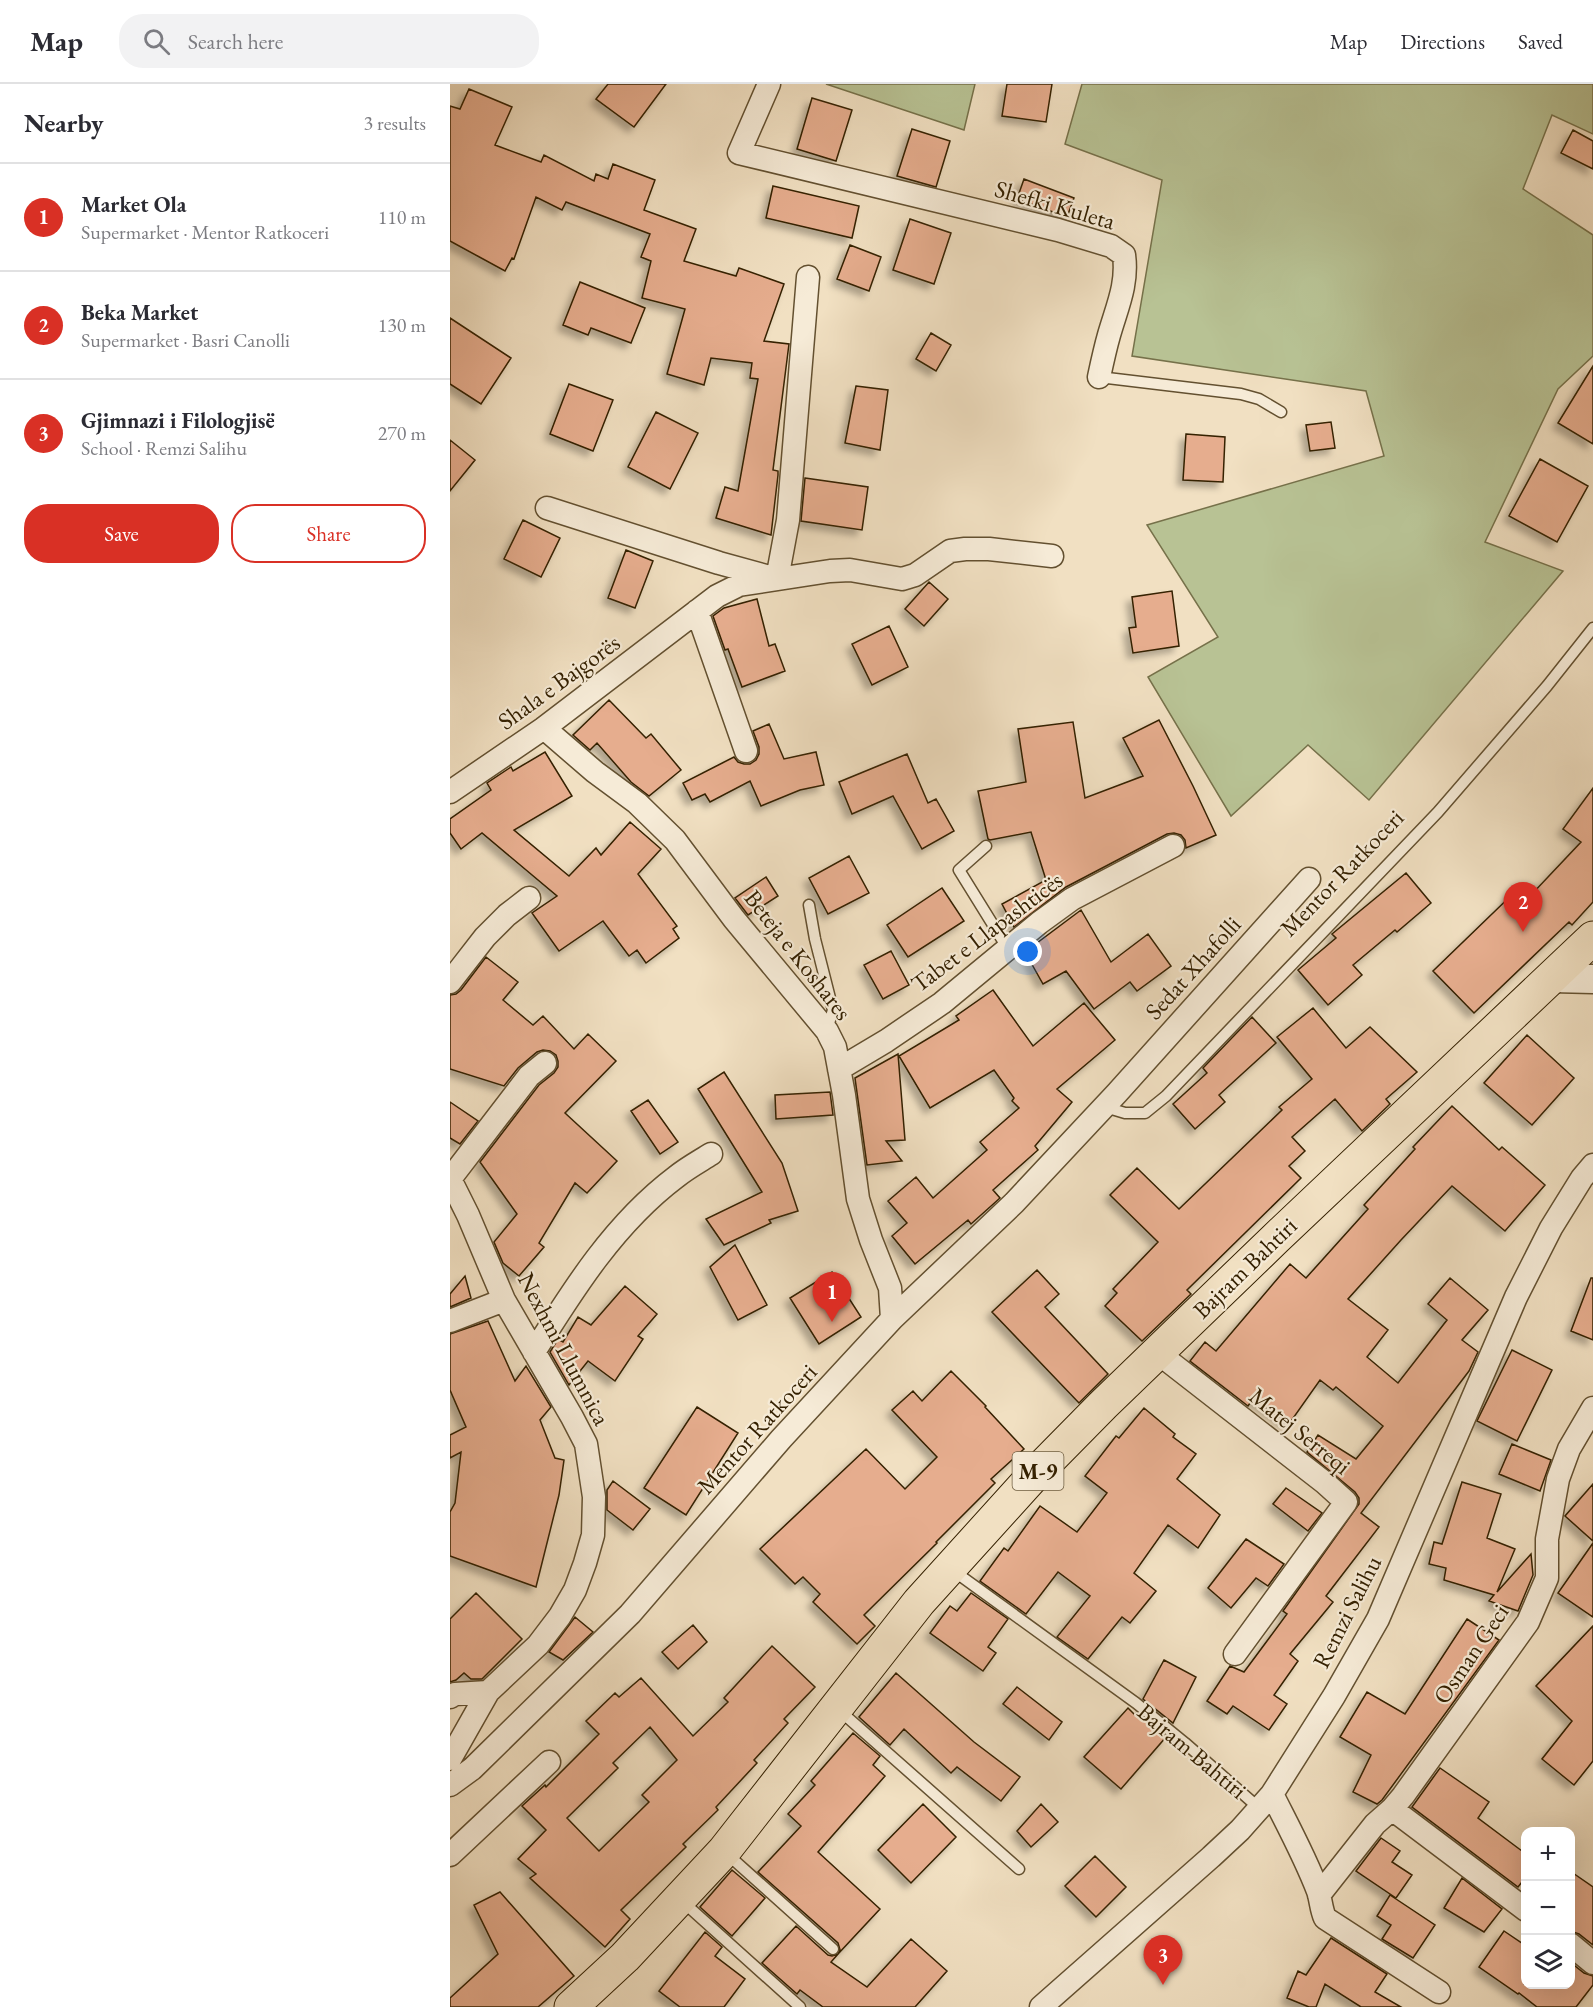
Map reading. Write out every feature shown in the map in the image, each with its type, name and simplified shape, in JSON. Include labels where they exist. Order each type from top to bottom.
[{"type":"main road","name":"M-9","points":[[1552,978],[1593,938]]},
{"type":"main road","name":"Bajram Bahtiri","points":[[571,2007],[625,1957],[724,1851],[893,1635],[1034,1474],[1275,1239],[1552,978]]},
{"type":"street","name":"Shefki Kuleta","points":[[769,84],[739,153],[1058,230],[1111,246],[1124,255],[1126,270],[1123,291],[1109,334],[1099,377]]},
{"type":"street","points":[[777,579],[788,520],[808,277]]},
{"type":"street","name":"Shala e Bajgorës","points":[[547,508],[719,563],[777,579]]},
{"type":"street","name":"Shala e Bajgorës","points":[[450,792],[544,728],[717,596],[739,585],[850,570],[902,579],[915,575],[950,551],[965,549],[989,549],[1052,556]]},
{"type":"street","points":[[697,611],[746,751]]},
{"type":"street","name":"Beteja e Koshares","points":[[544,728],[595,772],[637,803],[675,840],[734,919],[827,1031],[835,1047],[844,1095],[858,1199],[890,1288],[892,1319]]},
{"type":"street","name":"Tabet e Llapashticës","points":[[839,1069],[942,1003],[1072,899],[1173,846]]},
{"type":"street","name":"Sedat Xhafolli","points":[[1110,1100],[1309,879]]},
{"type":"street","points":[[450,982],[485,938],[507,915],[529,898]]},
{"type":"street","points":[[1552,978],[1593,979]]},
{"type":"street","name":"Nexhmi Llumnica","points":[[450,1759],[488,1692],[538,1645],[560,1616],[575,1590],[593,1535],[594,1497],[586,1444],[504,1300],[450,1179],[529,1076],[546,1063]]},
{"type":"street","name":"Mentor Ratkoceri","points":[[450,1785],[480,1761],[630,1614],[781,1439],[892,1319],[1014,1203],[1110,1100]]},
{"type":"street","points":[[534,1352],[586,1270],[614,1235],[676,1177],[711,1154]]},
{"type":"street","name":"Remzi Salihu","points":[[1041,2007],[1240,1830],[1265,1801],[1334,1696],[1378,1619],[1516,1297],[1551,1228],[1582,1178],[1593,1165]]},
{"type":"street","points":[[450,1321],[504,1300]]},
{"type":"street","name":"Matej Serreqi","points":[[1158,1353],[1325,1483],[1346,1502],[1235,1654]]},
{"type":"street","name":"Osman Geci","points":[[1319,1894],[1375,1824],[1392,1809],[1528,1622],[1547,1578],[1547,1539],[1558,1479],[1569,1449],[1593,1408]]},
{"type":"street","points":[[450,1697],[455,1694],[488,1692]]},
{"type":"street","points":[[450,1855],[549,1762]]},
{"type":"street","points":[[1265,1801],[1302,1853],[1319,1894],[1320,1906],[1325,1918],[1439,1992]]},
{"type":"street","points":[[1392,1809],[1521,1906]]},
{"type":"street","points":[[1575,1948],[1593,1963]]},
{"type":"lane","name":"Shefki Kuleta","points":[[1099,377],[1241,394],[1259,399],[1281,412]]},
{"type":"lane","name":"Mentor Ratkoceri","points":[[1110,1100],[1125,1113],[1145,1113],[1166,1096],[1438,812],[1547,686],[1593,628]]},
{"type":"lane","points":[[986,846],[959,870],[1008,949]]},
{"type":"lane","points":[[809,905],[833,1010],[827,1031]]},
{"type":"lane","name":"Bajram Bahtiri","points":[[950,1568],[1136,1703],[1185,1743],[1265,1801]]},
{"type":"lane","points":[[837,1708],[1018,1869]]},
{"type":"lane","points":[[724,1851],[833,1949]]},
{"type":"lane","points":[[680,1899],[800,2007]]},
{"type":"green space","points":[[826,84],[975,84],[964,130]]},
{"type":"green space","points":[[1082,84],[1593,84],[1593,134],[1552,115],[1523,189],[1593,235],[1593,356],[1558,389],[1485,542],[1563,571],[1369,800],[1308,745],[1231,816],[1148,677],[1218,637],[1147,525],[1384,456],[1366,391],[1132,356],[1162,180],[1065,144]]},
{"type":"building","points":[[608,84],[666,84],[634,127],[596,99]]},
{"type":"building","points":[[1007,84],[1052,84],[1046,122],[1002,116]]},
{"type":"building","points":[[469,89],[512,107],[495,145],[541,162],[544,155],[594,181],[596,174],[608,179],[613,164],[655,180],[644,210],[696,229],[684,261],[736,276],[739,268],[784,284],[764,341],[789,344],[773,470],[778,471],[778,475],[771,535],[716,518],[725,487],[738,491],[758,379],[750,378],[752,363],[711,358],[704,385],[667,374],[685,309],[642,298],[651,261],[641,257],[650,234],[566,202],[562,210],[536,197],[514,259],[512,258],[505,271],[450,241],[450,106],[460,109]]},
{"type":"building","points":[[812,98],[852,110],[836,161],[797,149]]},
{"type":"building","points":[[912,129],[950,141],[936,187],[897,176]]},
{"type":"building","points":[[1573,130],[1593,141],[1593,169],[1561,153]]},
{"type":"building","points":[[1024,179],[1074,198],[1067,217],[1017,199]]},
{"type":"building","points":[[773,186],[859,206],[852,238],[766,218]]},
{"type":"building","points":[[910,219],[951,233],[934,284],[893,270]]},
{"type":"building","points":[[850,245],[881,257],[869,291],[837,279]]},
{"type":"building","points":[[580,282],[645,308],[631,343],[591,328],[588,335],[563,325]]},
{"type":"building","points":[[450,318],[511,358],[481,404],[450,384]]},
{"type":"building","points":[[931,333],[951,345],[936,371],[916,359]]},
{"type":"building","points":[[1593,366],[1593,444],[1558,423]]},
{"type":"building","points":[[569,384],[613,400],[593,451],[550,434]]},
{"type":"building","points":[[856,386],[888,390],[880,450],[845,443]]},
{"type":"building","points":[[656,412],[698,433],[670,489],[628,467]]},
{"type":"building","points":[[1331,422],[1335,448],[1310,451],[1306,425]]},
{"type":"building","points":[[1186,434],[1225,437],[1223,482],[1183,480]]},
{"type":"building","points":[[450,440],[475,460],[450,491]]},
{"type":"building","points":[[1540,459],[1588,486],[1557,542],[1509,516]]},
{"type":"building","points":[[805,478],[868,487],[862,530],[801,521]]},
{"type":"building","points":[[523,520],[560,538],[541,577],[504,559]]},
{"type":"building","points":[[626,550],[653,561],[635,608],[608,598]]},
{"type":"building","points":[[929,582],[948,599],[924,626],[905,609]]},
{"type":"building","points":[[1172,591],[1179,646],[1133,653],[1129,628],[1136,627],[1132,597]]},
{"type":"building","points":[[757,599],[769,646],[775,644],[785,671],[742,687],[713,616],[724,608]]},
{"type":"building","points":[[889,626],[908,667],[872,685],[852,644]]},
{"type":"building","points":[[609,700],[646,738],[651,734],[681,770],[649,796],[631,782],[597,743],[590,750],[573,735]]},
{"type":"building","points":[[1159,720],[1216,835],[1186,848],[1185,840],[1181,835],[1167,834],[1066,887],[1014,927],[1002,904],[1046,880],[1031,832],[988,839],[978,791],[1026,782],[1018,729],[1073,722],[1085,798],[1143,776],[1123,738]]},
{"type":"building","points":[[769,724],[784,759],[816,752],[824,785],[800,790],[761,806],[750,781],[710,802],[705,794],[692,800],[683,783],[734,757],[738,762],[744,764],[750,764],[756,760],[759,747],[753,731]]},
{"type":"building","points":[[545,752],[572,796],[514,830],[569,876],[596,848],[601,855],[630,822],[661,849],[638,874],[677,926],[673,929],[679,938],[646,963],[637,950],[629,956],[603,921],[559,951],[532,913],[557,896],[482,833],[461,849],[450,833],[450,819],[491,790],[487,783],[511,767],[513,771]]},
{"type":"building","points":[[907,754],[928,803],[936,799],[954,831],[922,849],[893,796],[852,814],[839,782]]},
{"type":"building","points":[[1593,788],[1593,902],[1572,925],[1569,922],[1474,1013],[1433,971],[1523,884],[1532,894],[1581,842],[1563,829]]},
{"type":"building","points":[[849,856],[869,893],[828,914],[809,878]]},
{"type":"building","points":[[1406,873],[1431,903],[1353,965],[1362,975],[1328,1005],[1298,970],[1336,938],[1332,934]]},
{"type":"building","points":[[766,877],[778,896],[748,915],[735,898]]},
{"type":"building","points":[[942,888],[964,921],[908,957],[887,925]]},
{"type":"building","points":[[1081,910],[1111,962],[1148,934],[1171,966],[1137,991],[1130,982],[1094,1009],[1066,971],[1043,984],[1025,952]]},
{"type":"building","points":[[891,951],[909,985],[883,999],[864,965]]},
{"type":"building","points":[[486,957],[518,982],[503,1000],[533,1025],[543,1016],[574,1049],[588,1034],[616,1061],[565,1113],[617,1161],[587,1193],[575,1183],[539,1243],[544,1247],[519,1276],[503,1263],[494,1242],[517,1214],[480,1162],[539,1085],[554,1073],[558,1067],[558,1061],[556,1055],[550,1051],[537,1052],[518,1068],[504,1086],[450,1069],[450,995],[461,990]]},
{"type":"building","points":[[993,990],[1033,1046],[1084,1003],[1115,1040],[1057,1089],[1072,1102],[1035,1146],[1038,1150],[993,1190],[1000,1198],[971,1224],[968,1220],[915,1264],[892,1236],[907,1223],[888,1201],[916,1177],[933,1198],[987,1150],[980,1142],[1019,1108],[1012,1101],[1014,1098],[994,1070],[930,1108],[899,1056],[959,1020],[956,1016]]},
{"type":"building","points":[[1313,1008],[1346,1048],[1370,1027],[1417,1072],[1386,1099],[1390,1104],[1362,1131],[1335,1099],[1292,1137],[1305,1151],[1289,1166],[1301,1178],[1187,1290],[1191,1294],[1142,1341],[1105,1306],[1117,1293],[1113,1289],[1158,1242],[1110,1195],[1137,1168],[1179,1209],[1282,1110],[1279,1107],[1312,1079],[1277,1037]]},
{"type":"building","points":[[1252,1017],[1276,1043],[1219,1095],[1225,1102],[1195,1129],[1173,1104],[1207,1073],[1203,1068]]},
{"type":"building","points":[[1527,1035],[1574,1078],[1532,1125],[1484,1083]]},
{"type":"building","points":[[898,1054],[905,1140],[886,1141],[902,1161],[867,1165],[855,1078]]},
{"type":"building","points":[[724,1072],[782,1163],[798,1211],[769,1220],[771,1223],[724,1245],[706,1219],[762,1192],[698,1089]]},
{"type":"building","points":[[830,1092],[833,1115],[776,1119],[775,1095]]},
{"type":"building","points":[[648,1100],[678,1142],[660,1154],[631,1111]]},
{"type":"building","points":[[450,1102],[478,1121],[460,1144],[450,1138]]},
{"type":"building","points":[[1452,1106],[1499,1150],[1502,1147],[1545,1185],[1505,1231],[1452,1186],[1348,1299],[1388,1330],[1367,1357],[1398,1383],[1447,1320],[1428,1304],[1450,1278],[1488,1310],[1462,1340],[1478,1352],[1469,1371],[1361,1513],[1379,1527],[1326,1596],[1333,1602],[1290,1654],[1298,1661],[1274,1695],[1287,1704],[1269,1730],[1233,1706],[1227,1714],[1207,1701],[1230,1666],[1244,1672],[1287,1614],[1283,1611],[1359,1504],[1359,1498],[1355,1492],[1307,1452],[1318,1435],[1356,1459],[1383,1426],[1336,1387],[1333,1390],[1320,1380],[1289,1424],[1253,1399],[1248,1406],[1190,1361],[1205,1342],[1216,1351],[1290,1264],[1306,1278],[1368,1209],[1364,1205],[1415,1149],[1413,1147]]},
{"type":"building","points":[[735,1245],[767,1305],[738,1320],[710,1267]]},
{"type":"building","points":[[1037,1270],[1059,1294],[1045,1307],[1108,1374],[1079,1403],[992,1312]]},
{"type":"building","points":[[832,1272],[861,1317],[819,1344],[790,1298]]},
{"type":"building","points":[[465,1276],[471,1298],[450,1307],[450,1294]]},
{"type":"building","points":[[1591,1278],[1593,1278],[1593,1340],[1571,1331]]},
{"type":"building","points":[[625,1286],[657,1314],[638,1336],[643,1339],[615,1381],[588,1361],[569,1385],[550,1352],[558,1339],[563,1342],[578,1317],[591,1325]]},
{"type":"building","points":[[488,1321],[515,1381],[526,1366],[551,1407],[540,1420],[555,1458],[564,1460],[559,1495],[536,1587],[450,1556],[450,1512],[455,1503],[461,1452],[450,1458],[450,1435],[466,1427],[450,1390],[450,1334]]},
{"type":"building","points":[[1512,1350],[1552,1370],[1517,1441],[1477,1421]]},
{"type":"building","points":[[951,1371],[1024,1449],[991,1479],[995,1483],[864,1615],[875,1626],[857,1644],[813,1602],[820,1594],[803,1577],[795,1584],[760,1549],[866,1449],[905,1489],[937,1457],[892,1410],[913,1391],[922,1401]]},
{"type":"building","points":[[697,1407],[738,1433],[686,1515],[644,1488]]},
{"type":"building","points":[[1144,1408],[1175,1434],[1173,1437],[1196,1454],[1177,1479],[1220,1515],[1198,1548],[1168,1525],[1134,1573],[1156,1591],[1130,1623],[1122,1617],[1088,1659],[1057,1637],[1090,1596],[1058,1572],[1026,1614],[980,1581],[1004,1548],[1008,1551],[1040,1506],[1077,1532],[1107,1493],[1085,1476],[1116,1436],[1119,1438]]},
{"type":"building","points":[[1512,1444],[1551,1460],[1540,1491],[1499,1474]]},
{"type":"building","points":[[613,1481],[650,1509],[633,1530],[607,1510],[607,1490]]},
{"type":"building","points":[[1462,1482],[1501,1494],[1487,1538],[1515,1549],[1497,1592],[1531,1554],[1533,1575],[1518,1611],[1489,1601],[1494,1595],[1444,1580],[1446,1568],[1429,1564],[1434,1542],[1442,1544]]},
{"type":"building","points":[[1593,1484],[1593,1541],[1565,1516]]},
{"type":"building","points":[[1286,1488],[1322,1513],[1308,1531],[1273,1504]]},
{"type":"building","points":[[1246,1539],[1284,1564],[1268,1586],[1256,1578],[1231,1608],[1208,1588]]},
{"type":"building","points":[[1593,1543],[1593,1617],[1558,1593]]},
{"type":"building","points":[[476,1593],[522,1639],[482,1679],[471,1679],[464,1673],[450,1682],[450,1619]]},
{"type":"building","points":[[971,1593],[1008,1619],[988,1647],[996,1653],[983,1671],[930,1633],[950,1606],[957,1611]]},
{"type":"building","points":[[575,1617],[593,1632],[563,1660],[549,1652]]},
{"type":"building","points":[[1467,1619],[1499,1640],[1382,1800],[1377,1804],[1353,1792],[1371,1755],[1340,1737],[1367,1692],[1405,1714]]},
{"type":"building","points":[[693,1625],[707,1642],[678,1669],[662,1652]]},
{"type":"building","points":[[1593,1626],[1593,1761],[1574,1785],[1542,1759],[1572,1721],[1536,1686]]},
{"type":"building","points":[[772,1646],[815,1687],[784,1719],[788,1723],[754,1760],[757,1763],[716,1807],[718,1810],[683,1844],[686,1847],[621,1910],[630,1919],[605,1947],[530,1878],[536,1874],[518,1859],[546,1830],[522,1806],[545,1785],[546,1787],[599,1734],[586,1721],[615,1693],[619,1697],[641,1678],[693,1736],[728,1702],[724,1698]],"holes":[[[650,1727],[677,1760],[642,1795],[649,1802],[599,1851],[567,1818],[618,1768],[613,1763]]]},
{"type":"building","points":[[1164,1660],[1196,1677],[1173,1723],[1143,1699]]},
{"type":"building","points":[[896,1673],[974,1742],[1020,1777],[1001,1801],[957,1767],[951,1773],[904,1729],[890,1745],[859,1717]]},
{"type":"building","points":[[1017,1687],[1062,1722],[1049,1740],[1003,1704]]},
{"type":"building","points":[[1128,1708],[1166,1737],[1121,1789],[1084,1757]]},
{"type":"building","points":[[853,1733],[880,1756],[873,1765],[885,1776],[818,1852],[880,1909],[838,1954],[840,1950],[838,1943],[758,1872],[801,1826],[788,1814],[815,1785],[811,1781]]},
{"type":"building","points":[[1440,1768],[1489,1802],[1478,1818],[1521,1850],[1521,1883],[1518,1887],[1412,1807]]},
{"type":"building","points":[[923,1804],[956,1837],[911,1883],[878,1850]]},
{"type":"building","points":[[1041,1804],[1058,1822],[1031,1847],[1017,1831]]},
{"type":"building","points":[[1381,1838],[1400,1851],[1392,1862],[1412,1875],[1396,1898],[1356,1871]]},
{"type":"building","points":[[1095,1856],[1126,1887],[1096,1917],[1065,1886]]},
{"type":"building","points":[[732,1870],[765,1898],[732,1936],[700,1907]]},
{"type":"building","points":[[1575,1874],[1593,1887],[1593,1945],[1575,1933]]},
{"type":"building","points":[[1462,1878],[1502,1909],[1484,1932],[1444,1908]]},
{"type":"building","points":[[500,1892],[574,1976],[538,2007],[450,2007],[450,1998],[498,1954],[474,1905]]},
{"type":"building","points":[[1390,1895],[1435,1925],[1413,1958],[1382,1939],[1391,1925],[1377,1916]]},
{"type":"building","points":[[796,1926],[828,1955],[838,1954],[831,1962],[867,1987],[911,1939],[947,1971],[915,2007],[823,2007],[800,1990],[797,1994],[762,1963]]},
{"type":"building","points":[[1504,1931],[1521,1943],[1521,1989],[1575,1989],[1575,1966],[1593,1976],[1593,1985],[1576,2007],[1537,2007],[1479,1967]]},
{"type":"building","points":[[705,1932],[722,1947],[715,1956],[745,1979],[724,2007],[680,2007],[659,1991]]},
{"type":"building","points":[[1331,1938],[1387,1974],[1375,1992],[1401,2007],[1361,2007],[1325,1984],[1316,2007],[1309,2007],[1287,1998],[1298,1971],[1306,1975]]},
{"type":"place","name":"Beka Market","points":[[1523,932]]},
{"type":"place","name":"Market Ola","points":[[832,1322]]},
{"type":"place","name":"Gjimnazi i Filologjisë","points":[[1163,1985]]}]
